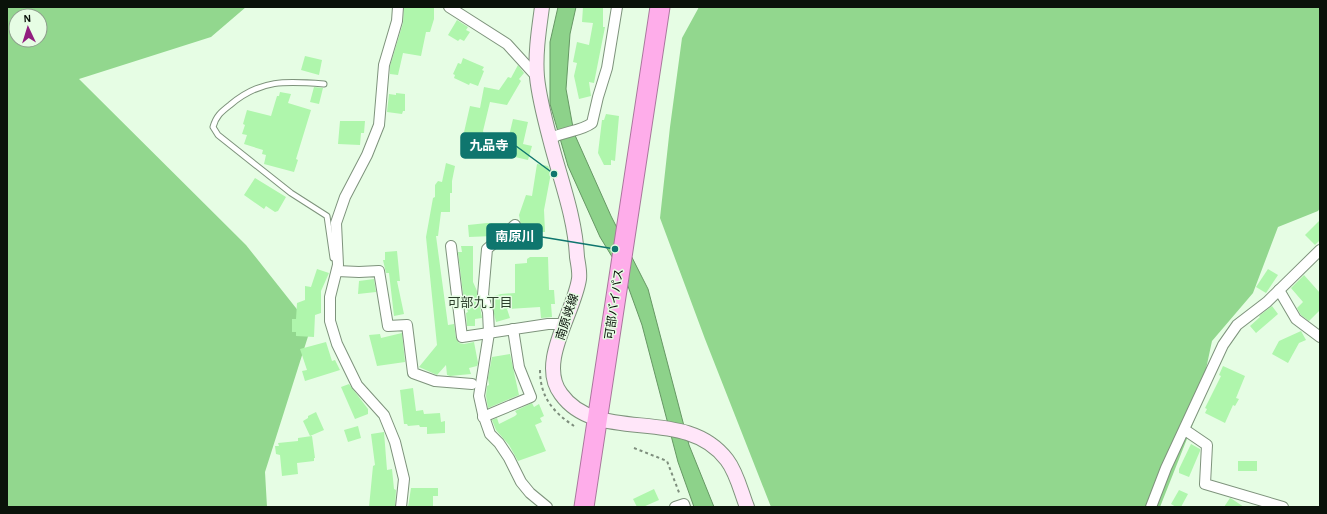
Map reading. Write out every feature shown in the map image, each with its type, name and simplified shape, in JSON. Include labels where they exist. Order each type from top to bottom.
[{"type":"highway","name":"可部バイパス","points":[[584,507],[628,209],[660,7]]},
{"type":"main road","name":"南原峡線","points":[[542,7],[539,32],[537,77],[576,235],[579,279],[566,324],[552,361],[554,381],[561,394],[574,407],[598,420],[664,427],[686,432],[702,439],[727,460],[747,507]]},
{"type":"street","points":[[398,7],[397,21],[384,65],[379,125],[367,155],[345,198],[336,223],[338,268],[330,296],[330,321],[337,344],[357,385],[384,415],[395,442],[404,479],[401,507]]},
{"type":"street","points":[[449,7],[508,44],[537,77]]},
{"type":"street","points":[[553,137],[585,128],[592,123],[607,68],[617,7]]},
{"type":"street","points":[[515,225],[487,249],[483,295],[488,312],[489,333],[479,396],[483,417],[490,434],[499,443],[509,458],[521,482],[530,493],[546,507]]},
{"type":"street","points":[[451,246],[462,337],[548,324],[566,324]]},
{"type":"street","points":[[1151,507],[1166,468],[1185,430],[1223,345],[1238,325],[1279,290],[1320,250]]},
{"type":"street","points":[[338,268],[360,272],[379,271],[388,326],[407,325],[413,373],[435,381],[472,384]]},
{"type":"street","points":[[1279,290],[1296,319],[1319,334]]},
{"type":"street","points":[[483,417],[531,397],[519,367],[513,329]]},
{"type":"street","points":[[1185,430],[1207,444],[1205,484],[1283,507]]},
{"type":"lane","points":[[324,84],[279,82],[259,87],[232,103],[216,117],[213,127],[218,135],[291,193],[327,216],[333,258],[338,268]]},
{"type":"path","points":[[634,448],[667,461],[681,506]]},
{"type":"shaded area","points":[[7,7],[246,7],[211,37],[79,79],[246,245],[311,327],[265,472],[267,507],[7,507]]},
{"type":"shaded area","points":[[558,7],[576,7],[570,34],[566,89],[574,133],[611,216],[648,289],[689,445],[714,507],[694,507],[678,462],[642,325],[625,278],[600,237],[568,166],[550,104],[550,42]]},
{"type":"shaded area","points":[[699,7],[1320,7],[1320,208],[1318,211],[1278,227],[1253,293],[1212,341],[1196,416],[1160,507],[771,507],[705,339],[660,218],[682,38]]},
{"type":"building","points":[[404,7],[434,7],[434,19],[430,32],[426,32],[421,56],[403,53],[398,75],[390,74],[390,66],[403,23]]},
{"type":"building","points":[[583,7],[603,7],[603,27],[605,27],[594,83],[589,82],[591,96],[579,99],[574,76],[577,63],[573,62],[577,42],[589,45],[593,23],[582,22]]},
{"type":"building","points":[[457,20],[468,27],[466,30],[470,32],[464,41],[460,39],[458,41],[448,35]]},
{"type":"building","points":[[305,56],[322,60],[319,75],[301,70]]},
{"type":"building","points":[[463,58],[484,67],[482,70],[484,71],[478,86],[470,83],[469,85],[454,78],[455,75],[453,74],[458,63],[461,64]]},
{"type":"building","points":[[518,65],[524,73],[519,79],[521,81],[507,105],[490,102],[483,131],[484,134],[508,140],[513,119],[528,122],[523,144],[532,146],[528,160],[515,157],[516,154],[462,141],[470,106],[480,108],[484,87],[499,90],[508,77],[511,78]]},
{"type":"building","points":[[314,87],[323,88],[319,104],[310,102]]},
{"type":"building","points":[[280,92],[291,94],[288,103],[311,110],[296,159],[298,160],[294,172],[264,164],[266,155],[262,154],[263,150],[244,144],[247,135],[242,134],[247,110],[271,116],[277,96],[279,96]]},
{"type":"building","points":[[396,93],[405,94],[405,111],[403,111],[402,114],[387,112],[389,94],[396,95]]},
{"type":"building","points":[[606,114],[619,116],[615,161],[611,160],[611,165],[604,165],[598,153],[602,120],[604,120]]},
{"type":"building","points":[[340,121],[365,121],[364,133],[361,133],[360,145],[338,144]]},
{"type":"building","points":[[446,163],[455,166],[452,181],[452,193],[450,193],[450,212],[441,212],[438,236],[436,236],[448,325],[454,324],[456,338],[459,343],[464,344],[474,342],[478,363],[477,366],[469,368],[471,374],[450,376],[447,375],[446,365],[437,375],[419,367],[437,345],[426,237],[433,198],[435,197],[435,185],[438,181],[442,182]]},
{"type":"building","points":[[537,164],[548,166],[551,173],[544,210],[545,232],[535,232],[535,237],[519,238],[509,245],[506,241],[521,227],[519,215],[526,195],[532,196]]},
{"type":"building","points":[[255,178],[286,197],[278,211],[275,212],[266,206],[264,209],[244,195]]},
{"type":"building","points":[[1320,220],[1320,240],[1315,245],[1305,235]]},
{"type":"building","points":[[507,223],[493,236],[469,237],[468,225]]},
{"type":"building","points":[[461,246],[473,246],[473,282],[477,291],[482,318],[475,319],[475,326],[467,326],[466,313],[468,312],[464,302],[458,252],[462,252]]},
{"type":"building","points":[[397,251],[400,281],[397,281],[404,314],[394,316],[389,273],[386,273],[383,260],[385,260],[385,252]]},
{"type":"building","points":[[530,257],[548,257],[549,290],[554,290],[555,304],[551,304],[552,317],[541,318],[540,307],[507,309],[510,318],[496,322],[490,297],[501,294],[515,293],[515,264],[527,263],[527,259]]},
{"type":"building","points":[[317,269],[329,273],[321,291],[321,313],[315,315],[314,337],[296,336],[296,332],[292,332],[292,319],[296,319],[297,303],[305,300],[305,286],[311,287]]},
{"type":"building","points":[[1268,269],[1278,275],[1266,293],[1256,287]]},
{"type":"building","points":[[1304,275],[1320,293],[1320,310],[1309,321],[1301,315],[1297,308],[1303,302],[1291,288]]},
{"type":"building","points":[[374,279],[376,292],[358,294],[359,281]]},
{"type":"building","points":[[1272,306],[1278,314],[1256,333],[1250,326],[1260,317],[1259,316]]},
{"type":"building","points":[[1301,331],[1306,340],[1299,343],[1288,363],[1272,354],[1279,341]]},
{"type":"building","points":[[402,333],[405,362],[377,366],[369,335],[380,334],[381,338]]},
{"type":"building","points":[[326,342],[332,361],[335,360],[340,370],[305,381],[302,371],[307,370],[300,349]]},
{"type":"building","points":[[510,354],[519,395],[488,408],[486,396],[487,386],[489,385],[488,378],[492,357]]},
{"type":"building","points":[[1223,366],[1245,376],[1236,398],[1239,399],[1235,406],[1233,405],[1225,423],[1205,413],[1207,409],[1205,408],[1221,376],[1219,375]]},
{"type":"building","points":[[349,384],[368,409],[368,414],[355,419],[341,387]]},
{"type":"building","points":[[413,388],[416,411],[423,410],[424,414],[440,413],[441,422],[445,421],[445,433],[427,434],[427,427],[420,427],[419,425],[408,426],[407,424],[404,424],[400,390]]},
{"type":"building","points":[[532,403],[534,407],[539,404],[544,416],[540,418],[542,422],[535,425],[546,451],[518,461],[509,445],[496,430],[492,420],[497,418],[499,424],[515,416],[517,414],[515,411]]},
{"type":"building","points":[[316,412],[324,430],[310,436],[303,421],[308,418],[308,416]]},
{"type":"building","points":[[358,426],[361,438],[348,442],[344,430]]},
{"type":"building","points":[[384,432],[387,470],[392,469],[394,489],[396,490],[395,507],[369,507],[373,466],[375,465],[371,434]]},
{"type":"building","points":[[312,436],[315,458],[314,461],[297,463],[298,474],[282,476],[280,455],[276,454],[275,446],[279,446],[278,443],[298,441],[298,438]]},
{"type":"building","points":[[1191,444],[1200,449],[1200,451],[1189,477],[1179,473],[1179,469]]},
{"type":"building","points":[[1238,461],[1257,461],[1257,471],[1238,471]]},
{"type":"building","points":[[411,488],[438,488],[438,496],[433,496],[433,507],[408,507]]},
{"type":"building","points":[[654,489],[659,500],[643,507],[637,507],[633,499]]},
{"type":"building","points":[[1179,490],[1188,494],[1181,507],[1176,507],[1171,504]]},
{"type":"building","points":[[1230,498],[1232,499],[1244,507],[1224,507]]},
{"type":"place","name":"九品寺","points":[[554,174]]},
{"type":"place","name":"南原川","points":[[615,249]]},
{"type":"district","name":"可部九丁目","points":[[480,302]]}]
